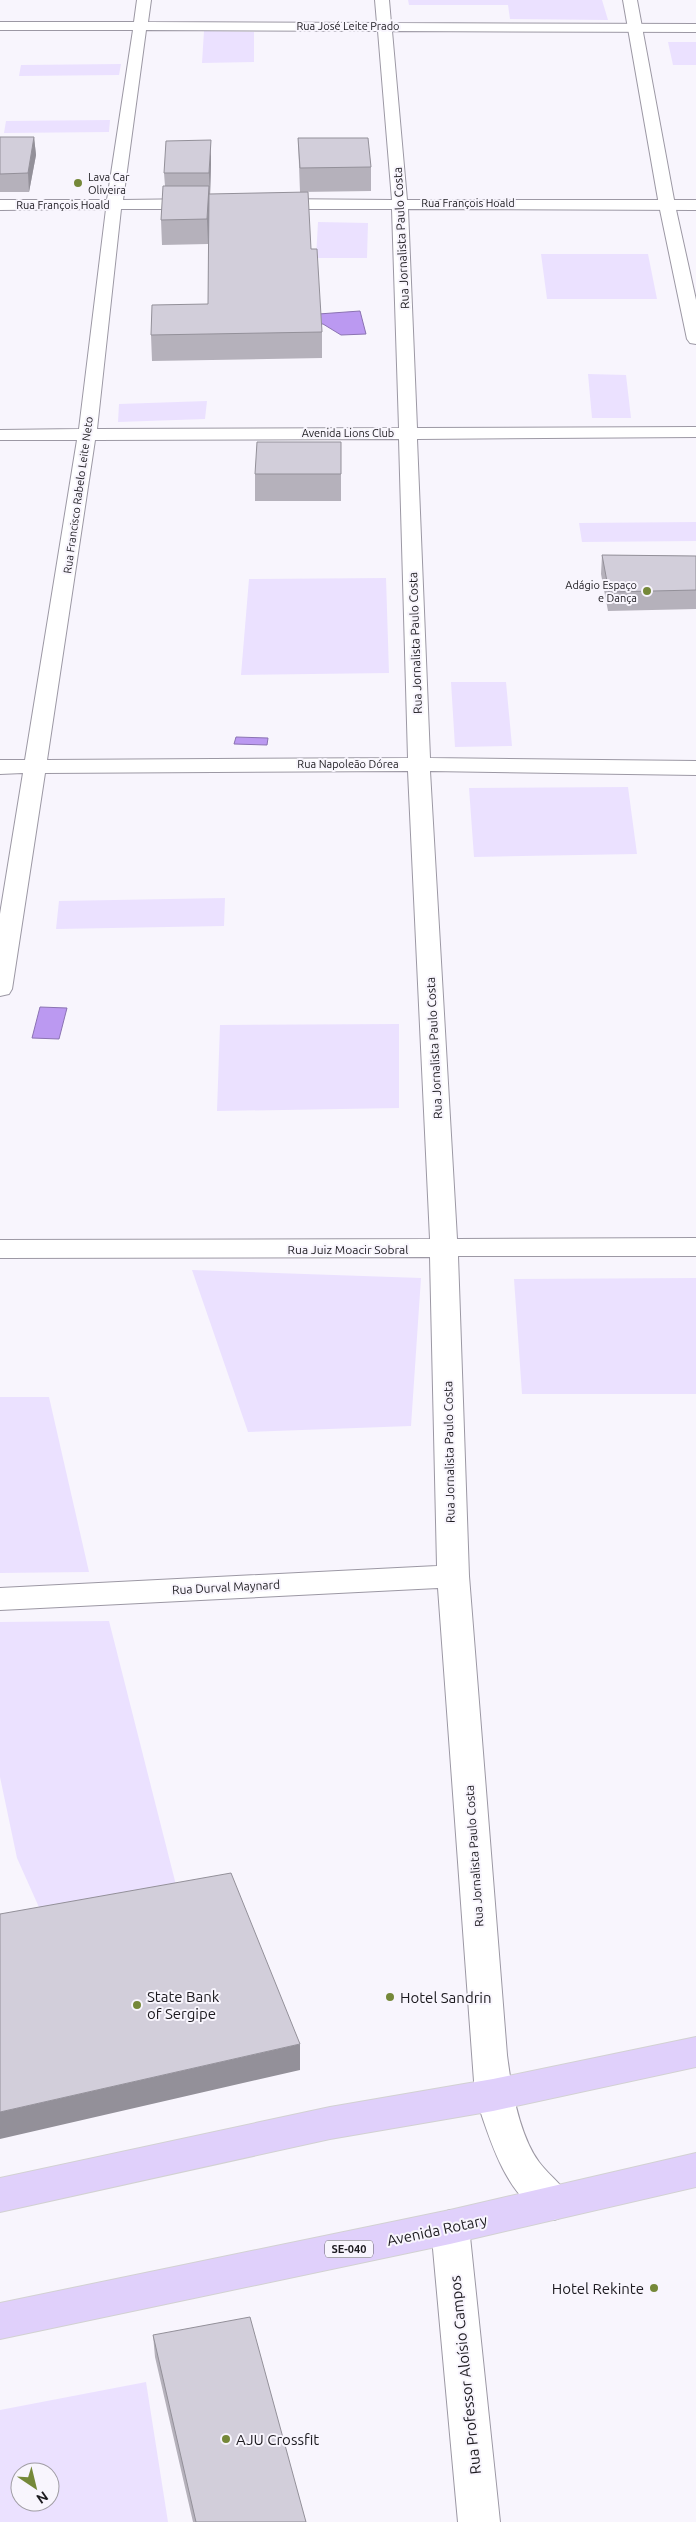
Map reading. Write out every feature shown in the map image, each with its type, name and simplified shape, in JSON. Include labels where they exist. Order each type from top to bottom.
[{"type":"main road","points":[[0,2195],[330,2123],[493,2095],[696,2052]]},
{"type":"main road","name":"Avenida Rotary","points":[[0,2321],[450,2227],[696,2170]]},
{"type":"street","name":"Rua Francisco Rabelo Leite Neto","points":[[0,989],[88,434],[114,205],[144,0]]},
{"type":"street","name":"Rua Jornalista Paulo Costa","points":[[382,0],[400,203],[419,764],[444,1250],[452,1576],[493,2095],[511,2144],[525,2173],[554,2203]]},
{"type":"street","points":[[630,0],[637,28],[667,205],[696,339]]},
{"type":"street","name":"Rua José Leite Prado","points":[[0,26],[696,28]]},
{"type":"street","name":"Rua François Hoald","points":[[0,205],[213,204]]},
{"type":"street","name":"Rua François Hoald","points":[[252,204],[696,205]]},
{"type":"street","name":"Avenida Lions Club","points":[[0,435],[696,432]]},
{"type":"street","name":"Rua Napoleão Dórea","points":[[0,767],[419,764],[696,768]]},
{"type":"street","name":"Rua Juiz Moacir Sobral","points":[[0,1249],[444,1250],[696,1248]]},
{"type":"street","name":"Rua Durval Maynard","points":[[0,1599],[452,1576]]},
{"type":"street","name":"Rua Professor Aloísio Campos","points":[[450,2227],[479,2522]]},
{"type":"shaded area","points":[[408,0],[602,0],[608,20],[510,19],[508,5],[409,5]]},
{"type":"shaded area","points":[[204,31],[254,32],[254,62],[202,63]]},
{"type":"shaded area","points":[[668,42],[696,42],[696,65],[673,65]]},
{"type":"shaded area","points":[[121,64],[119,75],[19,76],[21,65]]},
{"type":"shaded area","points":[[110,120],[109,132],[4,133],[6,121]]},
{"type":"shaded area","points":[[318,222],[368,223],[367,258],[316,258]]},
{"type":"shaded area","points":[[541,254],[648,254],[657,299],[547,299]]},
{"type":"shaded area","points":[[360,311],[366,334],[341,335],[323,324],[278,323],[277,317]]},
{"type":"shaded area","points":[[588,374],[626,375],[631,418],[592,418]]},
{"type":"shaded area","points":[[207,401],[205,419],[118,422],[119,404]]},
{"type":"shaded area","points":[[696,522],[696,541],[582,542],[579,523]]},
{"type":"shaded area","points":[[386,578],[389,673],[241,675],[249,579]]},
{"type":"shaded area","points":[[451,682],[506,682],[512,746],[455,747]]},
{"type":"shaded area","points":[[236,737],[268,738],[267,745],[234,744]]},
{"type":"shaded area","points":[[628,787],[637,854],[474,857],[469,788]]},
{"type":"shaded area","points":[[225,898],[224,926],[56,929],[59,901]]},
{"type":"shaded area","points":[[40,1007],[67,1008],[59,1039],[32,1038]]},
{"type":"shaded area","points":[[399,1024],[399,1108],[217,1111],[220,1025]]},
{"type":"shaded area","points":[[192,1270],[421,1278],[411,1426],[248,1432]]},
{"type":"shaded area","points":[[696,1278],[696,1394],[522,1394],[514,1279]]},
{"type":"shaded area","points":[[0,1397],[49,1397],[89,1572],[0,1573]]},
{"type":"shaded area","points":[[109,1621],[176,1885],[42,1914],[17,1858],[0,1777],[0,1622]]},
{"type":"shaded area","points":[[146,2382],[168,2522],[0,2522],[0,2410]]},
{"type":"building","points":[[0,137],[34,137],[28,173],[0,174]]},
{"type":"building","points":[[298,138],[368,138],[371,167],[300,168]]},
{"type":"building","points":[[211,140],[209,173],[164,173],[166,141]]},
{"type":"building","points":[[163,186],[209,186],[207,219],[161,220]]},
{"type":"building","points":[[308,192],[311,249],[317,249],[322,332],[151,335],[152,305],[208,304],[209,194]]},
{"type":"building","points":[[257,442],[341,442],[341,474],[255,474]]},
{"type":"building","points":[[602,555],[696,556],[696,590],[609,592]]},
{"type":"building","name":"State Bank of Sergipe","points":[[231,1873],[300,2044],[0,2112],[0,1914]]},
{"type":"building","name":"AJU Crossfit","points":[[250,2317],[306,2522],[196,2522],[153,2335]]},
{"type":"place","name":"Lava Car Oliveira","points":[[78,183]]},
{"type":"place","name":"Adágio Espaço e Dança","points":[[647,591]]},
{"type":"place","name":"Hotel Sandrin","points":[[390,1997]]},
{"type":"place","name":"State Bank of Sergipe","points":[[137,2005]]},
{"type":"place","name":"Hotel Rekinte","points":[[654,2288]]},
{"type":"place","name":"AJU Crossfit","points":[[226,2439]]}]
